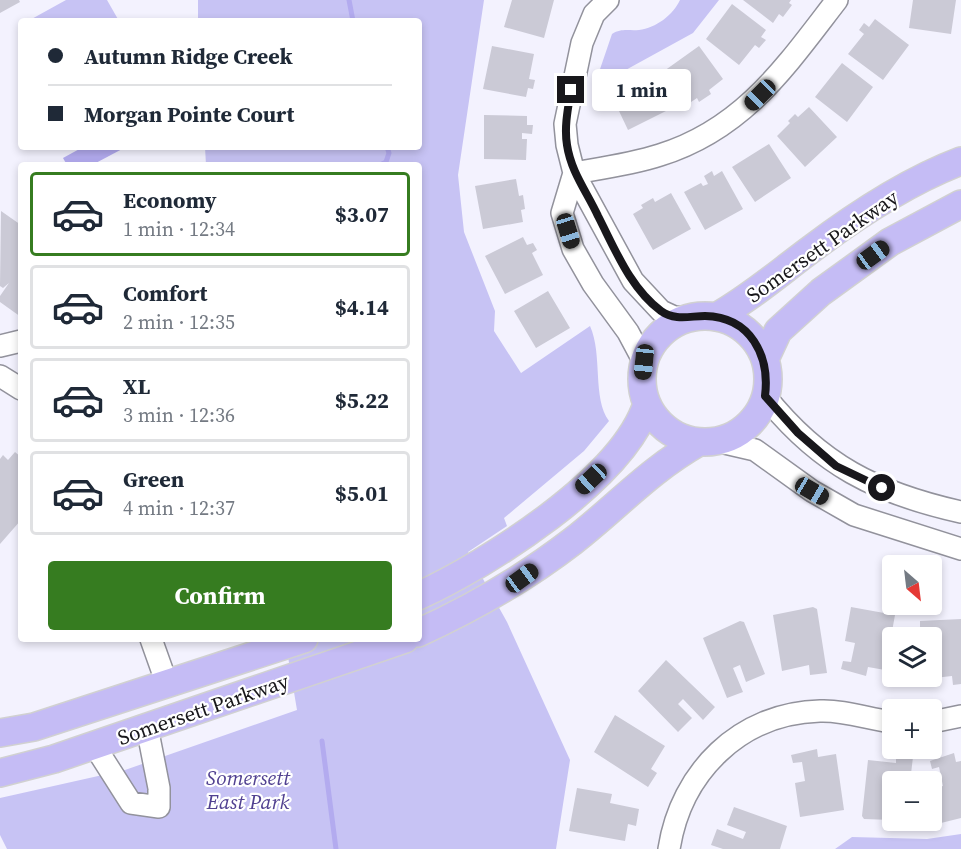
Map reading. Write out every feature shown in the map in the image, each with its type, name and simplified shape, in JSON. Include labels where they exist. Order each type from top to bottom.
[{"type":"main road","name":"Somersett Parkway","points":[[703,318],[745,301],[812,248],[860,216],[894,195],[961,161]]},
{"type":"main road","name":"Somersett Parkway","points":[[765,359],[778,331],[821,292],[890,242],[961,204]]},
{"type":"main road","points":[[422,631],[464,612],[522,578],[574,540],[644,477],[708,442],[733,435],[747,425],[758,412],[765,396],[768,378],[765,359],[757,344],[746,332],[732,323],[703,318],[675,324],[661,334],[651,347],[644,362],[642,383],[646,404],[655,418],[668,430],[683,438],[708,442]]},
{"type":"main road","points":[[422,594],[499,554],[562,506],[620,451],[643,416],[646,404]]},
{"type":"main road","name":"Somersett Parkway","points":[[0,733],[34,727],[295,642]]},
{"type":"main road","name":"Somersett Parkway","points":[[0,773],[147,728],[396,642]]},
{"type":"street","points":[[608,0],[594,14],[582,43],[571,90],[565,124],[567,145],[574,173],[633,281],[661,311],[674,317],[703,318]]},
{"type":"street","points":[[574,173],[660,155],[692,143],[719,128],[748,107],[773,83],[837,0]]},
{"type":"street","points":[[574,173],[562,213],[573,249],[593,284],[628,332],[644,362]]},
{"type":"street","points":[[0,346],[18,342]]},
{"type":"street","points":[[0,376],[18,387]]},
{"type":"street","points":[[765,396],[798,433],[836,466],[882,488],[961,512]]},
{"type":"street","points":[[708,442],[755,450],[812,491],[854,515],[961,549]]},
{"type":"street","points":[[152,642],[167,684]]},
{"type":"street","points":[[669,849],[678,812],[695,778],[717,752],[748,730],[783,716],[820,711],[882,720]]},
{"type":"street","points":[[942,720],[961,716]]},
{"type":"street","points":[[94,745],[131,803],[159,807],[159,788],[147,728]]},
{"type":"green space","points":[[66,0],[107,0],[117,18],[33,18]]},
{"type":"green space","name":"Somersett East Park","points":[[198,0],[484,0],[458,175],[464,232],[495,311],[494,331],[521,373],[590,326],[596,350],[601,401],[609,421],[584,451],[504,518],[507,526],[468,552],[507,622],[570,760],[556,849],[7,849],[0,835],[0,798],[125,770],[297,710],[286,642],[422,642],[422,162],[206,162],[205,150],[422,150],[422,18],[198,18]]},
{"type":"green space","points":[[680,0],[719,0],[693,33],[622,72],[598,75],[612,34],[622,30],[645,29],[658,24],[673,11]]},
{"type":"green space","points":[[961,834],[961,849],[835,849],[852,837],[927,839]]},
{"type":"shaded area","points":[[78,150],[120,150],[98,162],[65,162],[63,158]]},
{"type":"building","points":[[0,0],[19,0],[20,2],[0,13]]},
{"type":"building","points":[[512,0],[554,0],[544,38],[504,27]]},
{"type":"building","points":[[743,0],[791,0],[789,3],[792,5],[783,17],[779,14],[773,23]]},
{"type":"building","points":[[913,0],[956,0],[951,34],[909,28]]},
{"type":"building","points":[[732,4],[766,30],[761,37],[766,40],[759,48],[755,45],[739,65],[706,39]]},
{"type":"building","points":[[875,19],[909,45],[883,80],[848,54],[864,34],[859,30],[864,23],[869,27]]},
{"type":"building","points":[[492,46],[534,54],[529,79],[535,80],[533,89],[528,88],[526,97],[483,89]]},
{"type":"building","points":[[699,46],[723,79],[709,90],[711,94],[699,102],[697,98],[688,104],[664,71]]},
{"type":"building","points":[[842,63],[873,87],[847,122],[815,97]]},
{"type":"building","points":[[650,73],[668,110],[628,130],[610,92]]},
{"type":"building","points":[[809,107],[837,137],[805,167],[777,136],[790,123],[788,121],[795,114],[798,117]]},
{"type":"building","points":[[484,115],[527,116],[527,125],[533,125],[532,134],[522,133],[522,139],[527,139],[526,160],[484,159]]},
{"type":"building","points":[[769,144],[791,178],[755,202],[732,167]]},
{"type":"building","points":[[712,171],[714,176],[722,171],[743,209],[705,230],[684,192],[701,183],[703,186],[708,184],[704,176]]},
{"type":"building","points":[[516,179],[519,196],[523,195],[525,209],[521,210],[523,222],[483,229],[475,186]]},
{"type":"building","points":[[671,193],[691,229],[653,250],[633,214],[643,208],[641,205],[653,198],[655,202]]},
{"type":"building","points":[[1,211],[18,223],[18,315],[0,302],[0,296],[9,283],[3,288],[0,286]]},
{"type":"building","points":[[523,237],[527,245],[533,243],[537,250],[532,253],[543,275],[505,294],[485,256]]},
{"type":"building","points":[[548,291],[570,328],[536,348],[514,311]]},
{"type":"building","points":[[15,452],[18,454],[18,523],[0,544],[0,459],[3,455],[8,460]]},
{"type":"building","points":[[813,607],[817,609],[827,673],[810,675],[809,665],[782,671],[773,615]]},
{"type":"building","points":[[851,607],[882,613],[882,615],[895,615],[893,627],[882,627],[882,669],[868,667],[866,676],[841,669],[843,661],[851,662],[855,643],[845,641]]},
{"type":"building","points":[[961,619],[961,684],[953,685],[952,676],[942,677],[942,627],[920,627],[920,621]]},
{"type":"building","points":[[740,621],[744,622],[765,674],[746,682],[740,665],[733,668],[743,692],[727,698],[703,638]]},
{"type":"building","points":[[666,660],[715,707],[703,720],[683,699],[678,704],[692,718],[678,732],[638,691]]},
{"type":"building","points":[[615,715],[665,746],[651,769],[657,773],[648,787],[594,752]]},
{"type":"building","points":[[817,749],[818,757],[836,754],[844,810],[800,817],[795,783],[805,781],[802,762],[793,763],[791,755]]},
{"type":"building","points":[[954,753],[956,762],[961,761],[961,818],[942,823],[942,771],[939,767],[932,769],[930,761],[942,759]]},
{"type":"building","points":[[896,759],[913,759],[911,771],[882,771],[882,820],[864,819],[862,816],[868,760],[896,763]]},
{"type":"building","points":[[577,788],[612,794],[610,803],[639,809],[636,826],[628,824],[625,841],[569,831]]},
{"type":"building","points":[[734,807],[787,826],[780,849],[723,849],[711,845],[717,829],[743,839],[746,832],[727,825]]},
{"type":"waterway","points":[[349,0],[352,18]]},
{"type":"waterway","points":[[386,162],[388,150]]},
{"type":"waterway","points":[[322,741],[336,849]]},
{"type":"route","points":[[571,90],[565,124],[567,145],[574,173],[633,281],[661,311],[674,317],[717,317],[746,332],[757,344],[765,359],[768,378],[765,396],[779,413],[836,466],[882,488]]}]
